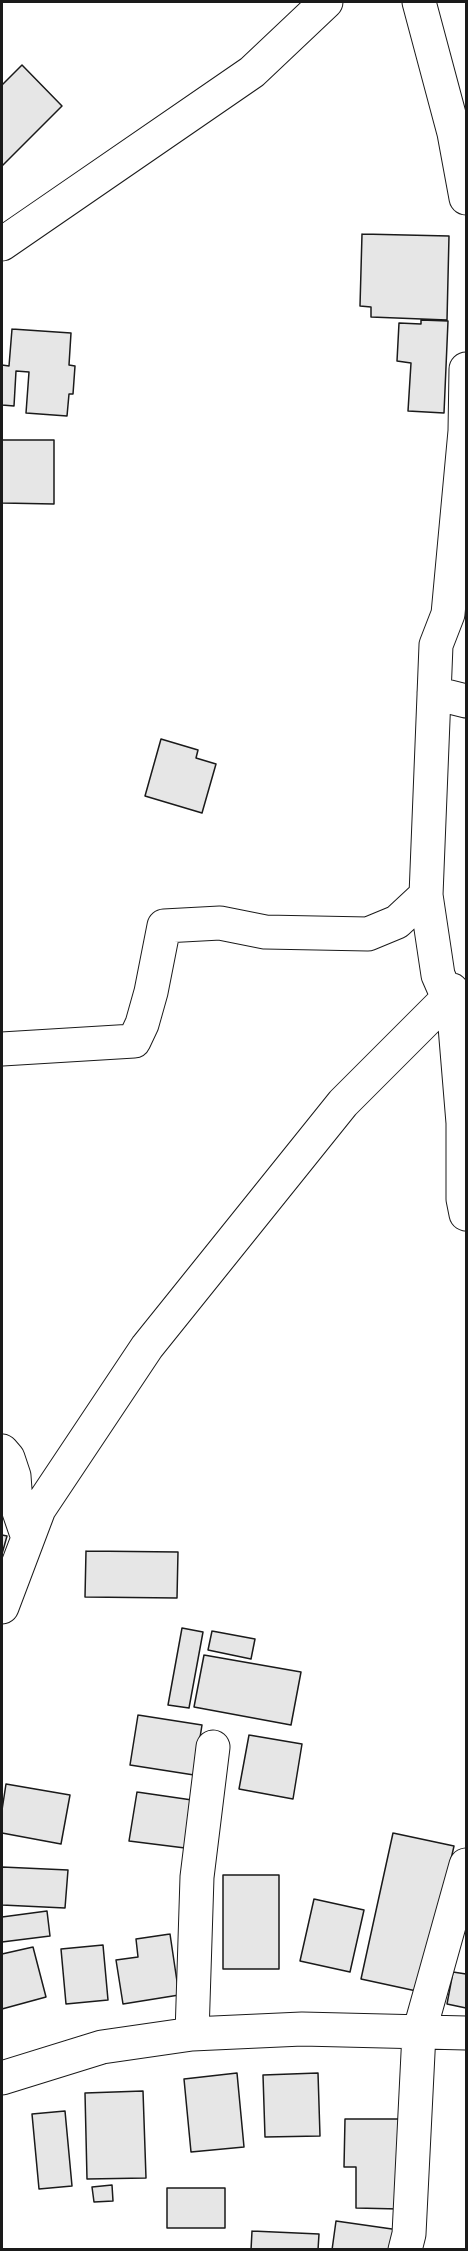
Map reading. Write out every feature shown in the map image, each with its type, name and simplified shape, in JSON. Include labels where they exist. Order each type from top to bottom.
[{"type":"street","points":[[2,244],[252,72],[326,2]]},
{"type":"street","points":[[419,2],[454,133],[466,198]]},
{"type":"street","points":[[466,369],[465,431],[448,614],[436,645],[426,896],[440,961],[454,994],[463,1123],[463,1199],[466,1214]]},
{"type":"street","points":[[434,693],[466,701]]},
{"type":"street","points":[[2,1607],[39,1509],[147,1347],[343,1103],[457,1005],[438,975],[426,896],[424,826],[433,768]]},
{"type":"street","points":[[2,1049],[134,1041],[142,1024],[151,992],[164,926],[220,923],[265,932],[368,934],[397,922],[426,896]]},
{"type":"street","points":[[2,1450],[8,1458],[14,1476],[16,1503],[28,1538]]},
{"type":"street","points":[[192,2034],[197,1877],[213,1747]]},
{"type":"street","points":[[405,2250],[409,2235],[419,2032],[466,1865]]},
{"type":"street","points":[[2,2078],[102,2047],[192,2034],[302,2029],[466,2033]]},
{"type":"building","points":[[22,65],[62,106],[2,166],[2,85]]},
{"type":"building","points":[[362,234],[449,236],[447,320],[371,317],[371,307],[360,306]]},
{"type":"building","points":[[421,320],[448,321],[444,413],[408,411],[411,363],[397,361],[399,323],[421,324]]},
{"type":"building","points":[[12,329],[71,333],[69,365],[75,366],[73,394],[69,394],[67,416],[26,413],[29,372],[16,371],[14,406],[2,405],[2,365],[9,366]]},
{"type":"building","points":[[2,440],[54,440],[54,504],[2,503]]},
{"type":"building","points":[[161,739],[198,750],[196,758],[216,764],[202,813],[145,796]]},
{"type":"building","points":[[2,1535],[7,1536],[2,1554]]},
{"type":"building","points":[[86,1551],[178,1552],[177,1598],[85,1597]]},
{"type":"building","points":[[182,1628],[203,1632],[189,1708],[168,1705]]},
{"type":"building","points":[[212,1631],[255,1639],[251,1659],[208,1650]]},
{"type":"building","points":[[204,1655],[301,1672],[291,1725],[194,1707]]},
{"type":"building","points":[[138,1715],[202,1725],[194,1775],[130,1765]]},
{"type":"building","points":[[249,1735],[302,1744],[293,1799],[239,1789]]},
{"type":"building","points":[[6,1784],[70,1795],[61,1844],[2,1833],[2,1810]]},
{"type":"building","points":[[137,1792],[192,1800],[185,1848],[129,1841]]},
{"type":"building","points":[[393,1833],[454,1846],[421,1992],[361,1979]]},
{"type":"building","points":[[2,1867],[68,1870],[65,1908],[2,1905]]},
{"type":"building","points":[[223,1875],[279,1875],[279,1969],[223,1969]]},
{"type":"building","points":[[314,1899],[364,1910],[350,1972],[300,1961]]},
{"type":"building","points":[[47,1911],[50,1936],[2,1942],[2,1917]]},
{"type":"building","points":[[170,1934],[179,1995],[123,2004],[116,1960],[138,1957],[136,1939]]},
{"type":"building","points":[[103,1945],[108,2000],[66,2004],[61,1949]]},
{"type":"building","points":[[33,1947],[46,1997],[2,2009],[2,1954]]},
{"type":"building","points":[[453,1972],[466,1974],[466,2008],[447,2004]]},
{"type":"building","points":[[237,2073],[244,2147],[191,2152],[184,2079]]},
{"type":"building","points":[[318,2073],[320,2136],[265,2137],[263,2075]]},
{"type":"building","points":[[143,2091],[146,2178],[87,2179],[85,2093]]},
{"type":"building","points":[[65,2111],[72,2186],[39,2189],[32,2114]]},
{"type":"building","points":[[345,2119],[400,2119],[399,2209],[356,2208],[356,2167],[344,2167]]},
{"type":"building","points":[[112,2185],[113,2201],[94,2202],[92,2187]]},
{"type":"building","points":[[167,2188],[225,2188],[225,2228],[167,2228]]},
{"type":"building","points":[[336,2221],[399,2230],[397,2250],[332,2250]]},
{"type":"building","points":[[252,2231],[319,2234],[318,2250],[251,2250]]}]
